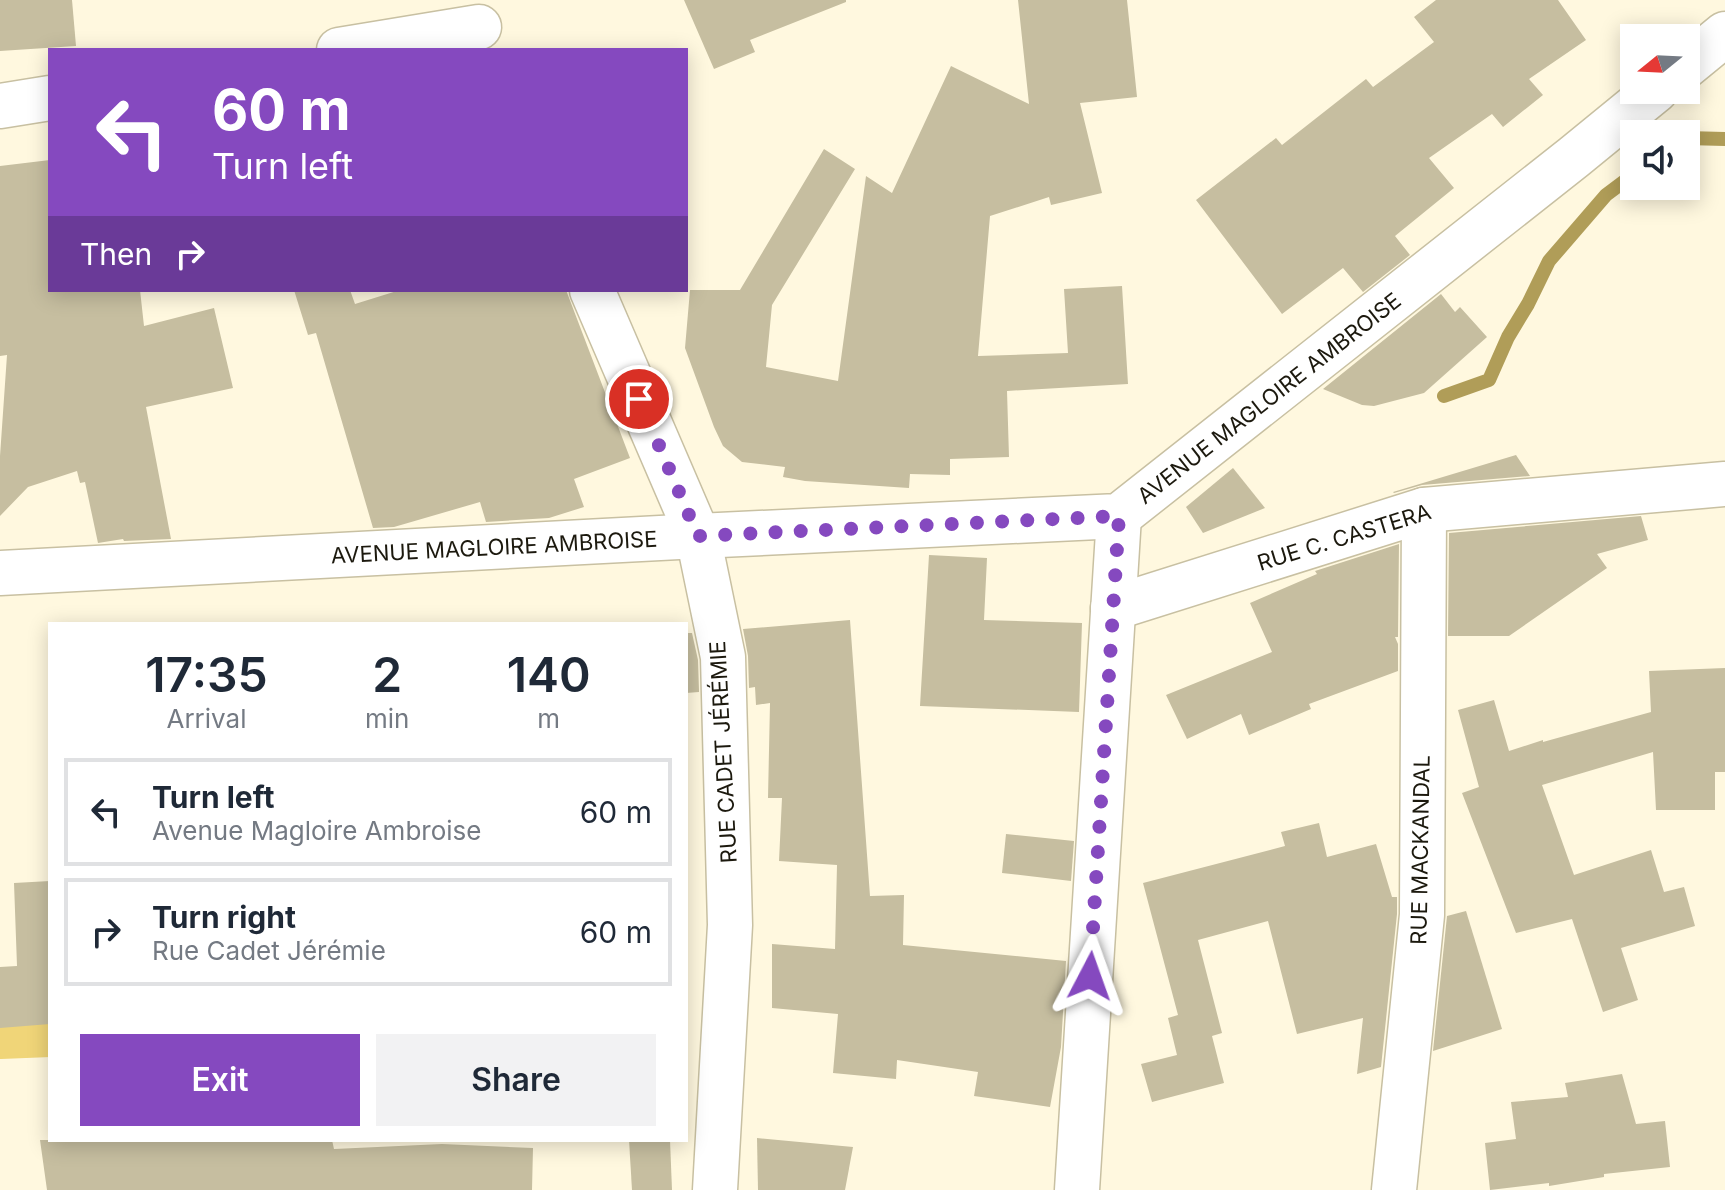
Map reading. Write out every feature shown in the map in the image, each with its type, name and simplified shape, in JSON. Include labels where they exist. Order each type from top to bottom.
[{"type":"street","points":[[351,48],[481,26]]},
{"type":"street","points":[[1700,55],[1725,34]]},
{"type":"street","points":[[0,106],[48,98]]},
{"type":"street","name":"AVENUE MAGLOIRE AMBROISE","points":[[0,573],[1119,516],[1639,104]]},
{"type":"street","name":"RUE CADET JÉRÉMIE","points":[[593,292],[698,536],[723,657],[730,925],[715,1190]]},
{"type":"street","name":"RUE C. CASTERA","points":[[1113,608],[1424,510],[1725,484]]},
{"type":"street","name":"RUE MACKANDAL","points":[[1394,1190],[1422,915],[1424,510]]},
{"type":"street","points":[[1077,1190],[1119,516]]},
{"type":"building","points":[[0,0],[72,0],[76,46],[0,51]]},
{"type":"building","points":[[684,0],[846,2],[750,40],[755,52],[714,69]]},
{"type":"building","points":[[1018,0],[1127,0],[1137,97],[1080,103],[1102,193],[1051,205],[1049,197],[990,216],[978,356],[1068,353],[1064,289],[1122,286],[1128,384],[1007,391],[1009,457],[950,459],[950,475],[910,474],[909,488],[805,481],[783,477],[785,467],[742,462],[723,446],[685,348],[690,290],[740,290],[824,149],[855,169],[772,305],[766,367],[838,381],[866,176],[892,193],[951,66],[1029,104]]},
{"type":"building","points":[[1436,0],[1558,0],[1586,40],[1529,79],[1543,95],[1503,127],[1492,114],[1429,158],[1454,188],[1395,236],[1410,255],[1363,292],[1343,268],[1282,314],[1196,200],[1276,138],[1282,145],[1366,79],[1373,87],[1434,42],[1414,17]]},
{"type":"building","points":[[48,160],[48,292],[140,292],[144,326],[214,308],[233,388],[146,407],[171,539],[123,539],[98,543],[85,482],[80,483],[77,471],[28,487],[0,516],[0,456],[7,355],[0,356],[0,166]]},
{"type":"building","points":[[295,292],[351,292],[355,304],[394,292],[567,292],[630,458],[574,479],[584,507],[549,518],[486,522],[480,502],[394,527],[373,528],[316,333],[308,335]]},
{"type":"building","points":[[1441,294],[1455,312],[1460,307],[1487,337],[1424,393],[1374,406],[1362,405],[1323,389]]},
{"type":"building","points":[[1516,455],[1530,476],[1422,485],[1393,492]]},
{"type":"building","points":[[1233,468],[1265,508],[1203,533],[1186,507]]},
{"type":"building","points":[[1641,516],[1648,540],[1597,554],[1607,568],[1509,636],[1448,636],[1449,533]]},
{"type":"building","points":[[1399,544],[1398,637],[1395,637],[1398,671],[1309,704],[1311,709],[1249,735],[1241,714],[1187,739],[1166,695],[1272,652],[1250,603],[1317,574],[1315,571]]},
{"type":"building","points":[[929,555],[987,558],[984,620],[1082,623],[1079,712],[920,706]]},
{"type":"building","points":[[850,620],[870,896],[904,895],[903,945],[1066,961],[1061,1047],[1050,1107],[974,1096],[978,1072],[897,1060],[896,1079],[833,1073],[838,1014],[772,1008],[772,944],[835,949],[837,865],[779,861],[782,798],[768,798],[770,703],[756,705],[755,687],[749,688],[743,629]]},
{"type":"building","points":[[688,633],[692,633],[698,660],[699,692],[688,693]]},
{"type":"building","points":[[1725,668],[1725,772],[1715,772],[1715,810],[1656,810],[1653,752],[1542,785],[1574,875],[1651,850],[1664,892],[1684,887],[1695,926],[1621,948],[1638,1000],[1603,1012],[1572,919],[1516,933],[1462,793],[1479,787],[1458,710],[1494,700],[1509,751],[1651,712],[1649,671]]},
{"type":"building","points":[[1319,823],[1327,857],[1376,844],[1392,897],[1397,897],[1381,1067],[1357,1074],[1363,1018],[1297,1034],[1268,921],[1198,940],[1222,1033],[1212,1036],[1224,1083],[1152,1102],[1141,1064],[1177,1055],[1168,1018],[1178,1015],[1143,883],[1285,846],[1281,832]]},
{"type":"building","points":[[1006,834],[1074,841],[1071,881],[1002,873]]},
{"type":"building","points":[[48,881],[48,1024],[0,1028],[0,967],[17,966],[14,883]]},
{"type":"building","points":[[1466,911],[1502,1029],[1433,1051],[1447,916]]},
{"type":"building","points":[[1622,1074],[1636,1124],[1665,1121],[1670,1167],[1604,1174],[1604,1177],[1549,1186],[1549,1183],[1490,1190],[1485,1143],[1516,1139],[1511,1102],[1568,1097],[1565,1083]]},
{"type":"building","points":[[757,1138],[853,1147],[845,1190],[758,1190]]},
{"type":"building","points":[[40,1140],[332,1142],[334,1149],[442,1144],[533,1148],[532,1190],[47,1190]]},
{"type":"building","points":[[629,1142],[670,1142],[672,1190],[632,1190]]},
{"type":"waterway","points":[[1700,138],[1725,139]]},
{"type":"waterway","points":[[1444,396],[1489,380],[1549,261],[1606,195],[1620,184]]},
{"type":"waterway","points":[[0,1034],[48,1032]]},
{"type":"route","points":[[639,399],[698,536],[1119,516],[1090,976]]}]
